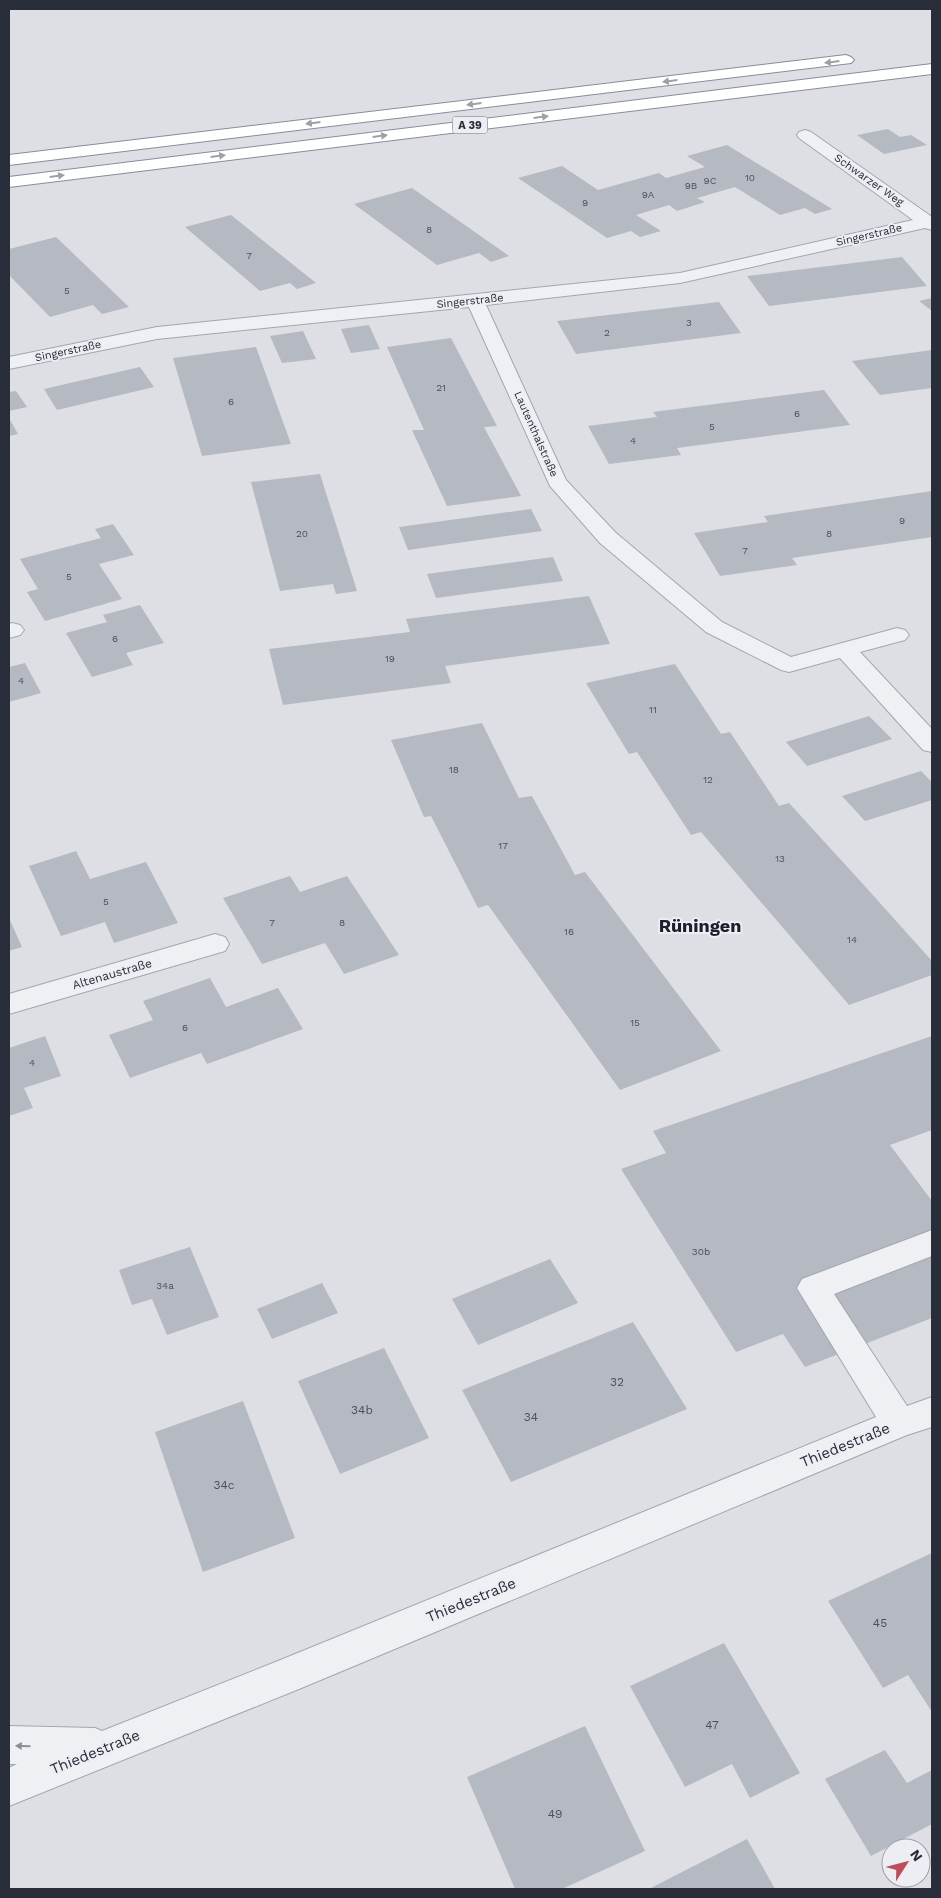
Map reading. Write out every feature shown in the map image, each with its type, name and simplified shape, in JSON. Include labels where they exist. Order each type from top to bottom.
[{"type":"highway","name":"A 39","points":[[9,160],[864,58]]},
{"type":"highway","name":"A 39","points":[[9,182],[932,69]]},
{"type":"street","name":"Schwarzer Weg","points":[[805,135],[930,224]]},
{"type":"street","name":"Singerstraße","points":[[9,363],[156,333],[680,278],[930,224]]},
{"type":"street","name":"Lautenthalstraße","points":[[475,301],[557,482],[608,538],[714,627],[789,665],[897,635]]},
{"type":"street","points":[[845,650],[932,744]]},
{"type":"street","name":"Altenaustraße","points":[[9,1004],[215,944]]},
{"type":"street","points":[[916,1417],[813,1288],[932,1243]]},
{"type":"street","name":"Thiedestraße","points":[[9,1787],[286,1676],[916,1417]]},
{"type":"street","points":[[9,1745],[107,1747]]},
{"type":"building","points":[[888,129],[900,137],[911,135],[927,145],[884,154],[857,135]]},
{"type":"building","points":[[727,145],[832,209],[815,214],[805,208],[780,215],[735,187],[697,198],[705,202],[677,211],[669,205],[636,215],[661,231],[640,237],[631,231],[607,238],[518,178],[562,166],[598,190],[659,173],[666,178],[705,167],[687,156]]},
{"type":"building","points":[[412,188],[509,256],[491,262],[479,253],[437,265],[354,204]]},
{"type":"building","points":[[231,215],[316,283],[297,289],[290,283],[260,291],[185,227]]},
{"type":"building","points":[[56,237],[129,307],[102,314],[93,305],[50,317],[9,275],[9,249]]},
{"type":"building","points":[[902,257],[927,286],[769,306],[747,276]]},
{"type":"building","points":[[932,298],[932,311],[919,301]]},
{"type":"building","points":[[719,302],[741,333],[576,354],[557,321]]},
{"type":"building","points":[[369,325],[380,349],[351,353],[341,329]]},
{"type":"building","points":[[303,331],[316,359],[282,363],[270,336]]},
{"type":"building","points":[[451,338],[497,426],[484,427],[521,496],[447,506],[412,430],[424,430],[387,347]]},
{"type":"building","points":[[256,347],[291,444],[202,456],[173,358]]},
{"type":"building","points":[[932,350],[932,388],[880,395],[852,361]]},
{"type":"building","points":[[140,367],[154,387],[57,410],[44,389]]},
{"type":"building","points":[[824,390],[850,425],[677,448],[681,455],[609,464],[588,426],[657,417],[653,412]]},
{"type":"building","points":[[16,391],[27,407],[9,411],[9,392]]},
{"type":"building","points":[[9,418],[18,434],[9,436]]},
{"type":"building","points":[[320,474],[357,591],[336,594],[333,584],[280,591],[251,482]]},
{"type":"building","points":[[932,491],[932,537],[792,558],[797,565],[720,576],[694,533],[768,522],[764,516]]},
{"type":"building","points":[[531,509],[542,531],[408,550],[399,527]]},
{"type":"building","points":[[113,524],[134,555],[99,564],[122,599],[45,621],[27,592],[38,589],[20,559],[101,538],[95,529]]},
{"type":"building","points":[[553,557],[563,581],[436,598],[427,574]]},
{"type":"building","points":[[589,596],[610,644],[445,666],[451,683],[283,705],[269,649],[410,632],[406,619]]},
{"type":"building","points":[[140,605],[164,643],[126,653],[133,665],[92,677],[66,633],[107,622],[103,615]]},
{"type":"building","points":[[25,663],[41,693],[9,702],[9,667]]},
{"type":"building","points":[[675,664],[721,734],[730,732],[779,806],[789,803],[862,883],[932,961],[932,975],[849,1005],[701,832],[691,835],[637,752],[629,754],[586,683]]},
{"type":"building","points":[[869,716],[892,739],[807,766],[786,742]]},
{"type":"building","points":[[482,723],[519,798],[532,796],[575,875],[585,872],[721,1051],[620,1090],[488,905],[478,908],[431,816],[424,817],[391,740]]},
{"type":"building","points":[[921,771],[932,782],[932,800],[865,821],[842,796]]},
{"type":"building","points":[[76,851],[90,879],[146,862],[178,923],[114,943],[105,922],[61,936],[29,866]]},
{"type":"building","points":[[290,876],[300,892],[347,876],[399,955],[344,974],[325,943],[262,964],[223,898]]},
{"type":"building","points":[[9,918],[22,947],[9,951]]},
{"type":"building","points":[[210,978],[226,1007],[278,988],[303,1029],[207,1064],[201,1053],[130,1078],[109,1035],[153,1020],[143,1001]]},
{"type":"building","points":[[45,1036],[61,1076],[24,1088],[33,1108],[9,1116],[9,1048]]},
{"type":"building","points":[[932,1036],[932,1130],[890,1145],[932,1201],[932,1318],[805,1367],[783,1334],[736,1352],[621,1169],[666,1153],[653,1131]]},
{"type":"building","points":[[190,1247],[219,1317],[167,1335],[152,1299],[132,1305],[119,1270]]},
{"type":"building","points":[[550,1259],[578,1303],[478,1345],[452,1299]]},
{"type":"building","points":[[322,1283],[338,1313],[272,1339],[257,1309]]},
{"type":"building","points":[[633,1322],[687,1409],[511,1482],[462,1390]]},
{"type":"building","points":[[384,1348],[429,1438],[340,1474],[298,1381]]},
{"type":"building","points":[[243,1401],[295,1538],[203,1572],[155,1432]]},
{"type":"building","points":[[932,1553],[932,1712],[908,1675],[883,1688],[828,1601]]},
{"type":"building","points":[[724,1643],[800,1773],[750,1798],[732,1764],[685,1787],[630,1686]]},
{"type":"building","points":[[585,1726],[645,1851],[562,1889],[515,1889],[467,1777]]},
{"type":"building","points":[[885,1750],[907,1783],[932,1770],[932,1824],[905,1838],[881,1838],[881,1851],[871,1856],[825,1779]]},
{"type":"building","points":[[747,1839],[775,1889],[649,1889],[682,1872]]},
{"type":"district","name":"Rüningen","points":[[700,925]]}]
